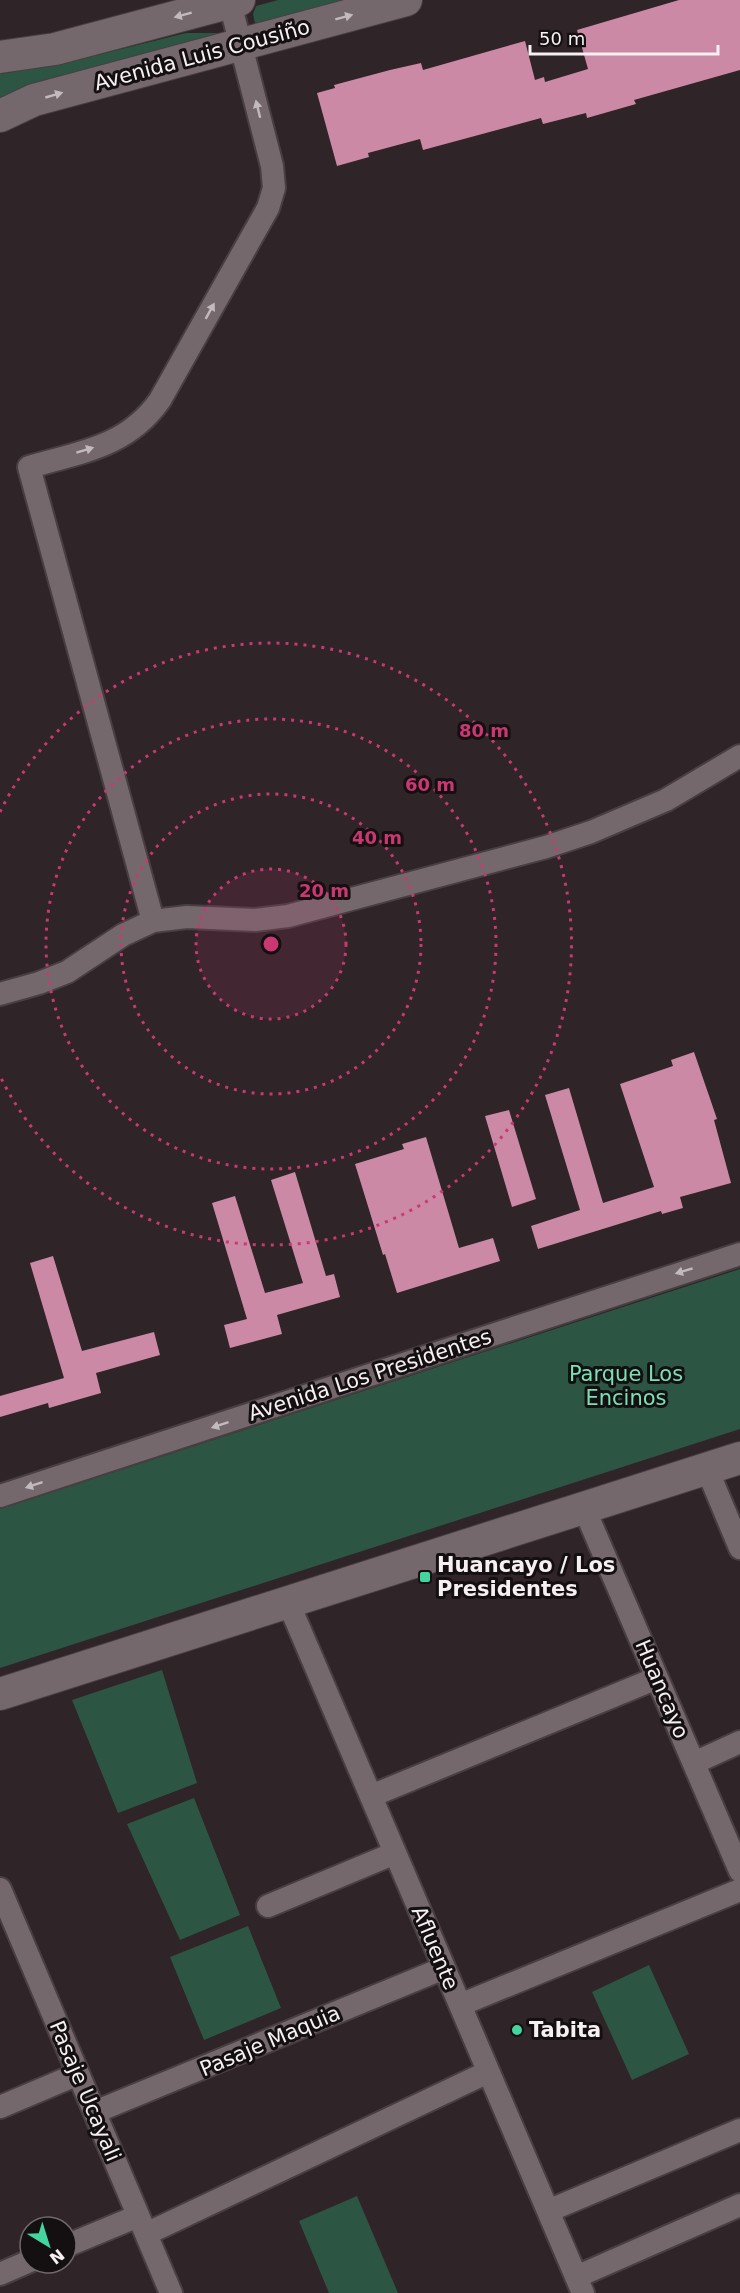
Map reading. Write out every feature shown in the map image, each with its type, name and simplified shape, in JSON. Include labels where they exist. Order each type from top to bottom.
[{"type":"street","name":"Avenida Luis Cousiño","points":[[0,116],[34,100],[406,0]]},
{"type":"street","name":"Avenida Luis Cousiño","points":[[0,57],[55,49],[235,1]]},
{"type":"street","points":[[153,921],[29,467],[115,441],[139,425],[151,413],[268,208],[274,188],[272,165],[241,44],[235,1]]},
{"type":"street","points":[[0,994],[60,975],[123,935],[153,921],[187,918],[255,920],[288,916],[546,847],[635,814],[687,789],[740,756]]},
{"type":"street","name":"Avenida Los Presidentes","points":[[0,1496],[740,1254]]},
{"type":"street","points":[[0,1694],[740,1458]]},
{"type":"street","points":[[707,1468],[740,1548]]},
{"type":"street","name":"Huancayo","points":[[584,1508],[740,1871]]},
{"type":"street","name":"Afluente","points":[[288,1602],[579,2285]]},
{"type":"street","points":[[370,1796],[657,1677]]},
{"type":"street","points":[[694,1763],[740,1742]]},
{"type":"street","points":[[268,1906],[395,1853]]},
{"type":"street","name":"Pasaje Ucayali","points":[[0,1889],[171,2293]]},
{"type":"street","points":[[460,2005],[740,1890]]},
{"type":"street","name":"Pasaje Maquia","points":[[94,2112],[444,1968]]},
{"type":"street","points":[[78,2243],[142,2225],[488,2072]]},
{"type":"street","points":[[0,2107],[78,2074]]},
{"type":"street","points":[[548,2211],[740,2130]]},
{"type":"street","points":[[579,2285],[740,2205]]},
{"type":"street","points":[[0,2274],[18,2266]]},
{"type":"street","points":[[0,2287],[2,2293]]},
{"type":"green space","points":[[278,0],[365,0],[259,27],[255,23],[253,14],[256,6]]},
{"type":"green space","points":[[186,33],[220,33],[227,38],[0,105],[0,74],[65,63]]},
{"type":"green space","name":"Parque Los Encinos","points":[[740,1269],[740,1429],[0,1668],[0,1509]]},
{"type":"green space","points":[[162,1670],[197,1783],[118,1813],[72,1700]]},
{"type":"green space","points":[[194,1798],[240,1915],[180,1940],[127,1824]]},
{"type":"green space","points":[[248,1926],[281,2008],[204,2040],[170,1957]]},
{"type":"green space","points":[[649,1965],[689,2054],[632,2080],[592,1992]]},
{"type":"green space","points":[[357,2196],[398,2293],[329,2293],[299,2221]]},
{"type":"building","points":[[679,0],[740,0],[740,70],[634,100],[636,104],[587,118],[586,113],[543,124],[541,118],[423,150],[420,139],[368,153],[369,157],[337,166],[317,93],[335,88],[334,85],[390,70],[421,63],[423,70],[525,41],[535,80],[544,77],[545,82],[588,69],[577,30]]},
{"type":"building","points":[[694,1052],[717,1119],[714,1120],[731,1183],[680,1197],[683,1208],[662,1214],[661,1211],[538,1249],[531,1226],[580,1210],[545,1095],[569,1088],[603,1203],[654,1187],[620,1084],[673,1066],[671,1060]]},
{"type":"building","points":[[509,1110],[536,1199],[512,1207],[485,1116]]},
{"type":"building","points":[[426,1137],[459,1248],[493,1238],[500,1261],[397,1293],[355,1164],[404,1149],[402,1144]]},
{"type":"building","points":[[295,1172],[326,1276],[334,1274],[340,1297],[277,1315],[282,1334],[230,1348],[224,1325],[247,1319],[212,1203],[235,1196],[265,1293],[303,1283],[271,1180]]},
{"type":"building","points":[[53,1256],[82,1351],[154,1332],[160,1355],[96,1373],[101,1393],[49,1408],[48,1403],[0,1417],[0,1396],[64,1378],[30,1263]]},
{"type":"place","name":"Huancayo / Los Presidentes","points":[[425,1577]]},
{"type":"place","name":"Tabita","points":[[517,2030]]}]
